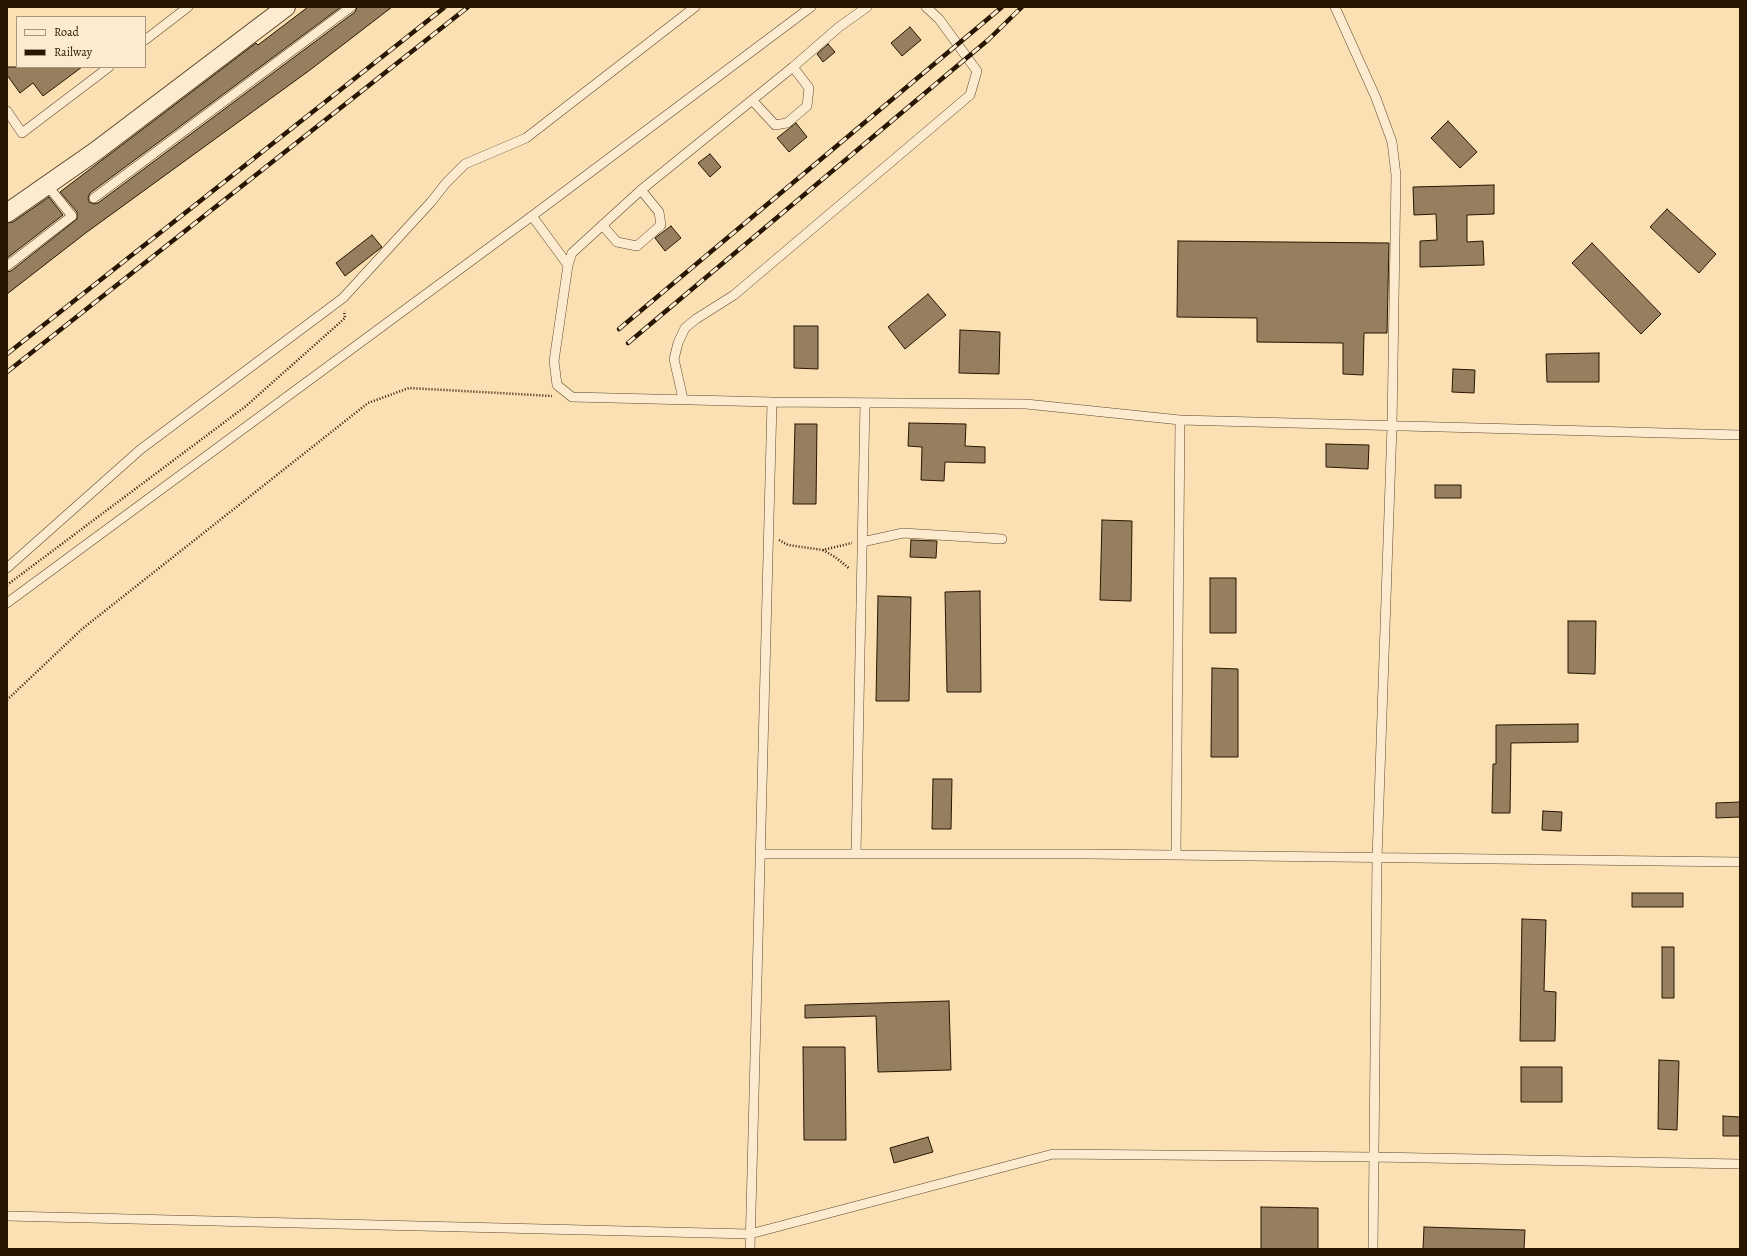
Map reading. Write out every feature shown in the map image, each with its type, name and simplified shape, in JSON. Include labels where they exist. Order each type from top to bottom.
[{"type":"street","points":[[7,213],[96,151],[286,7]]},
{"type":"lane","points":[[146,39],[188,7]]},
{"type":"lane","points":[[94,198],[351,7]]},
{"type":"lane","points":[[7,568],[141,449],[343,298],[465,164],[526,138],[694,7]]},
{"type":"lane","points":[[7,603],[532,216],[811,7]]},
{"type":"lane","points":[[867,7],[839,27],[793,67],[642,190],[572,253],[568,265],[554,360],[557,385],[572,398],[683,399],[772,402],[1026,404],[1180,420],[1740,435]]},
{"type":"lane","points":[[683,399],[674,359],[678,343],[685,328],[696,318],[734,295],[970,94],[976,71],[939,19],[926,7]]},
{"type":"lane","points":[[1335,7],[1376,98],[1392,142],[1396,175],[1392,426],[1377,858],[1372,1249]]},
{"type":"lane","points":[[752,100],[775,125],[787,123],[807,106],[809,88],[793,67]]},
{"type":"lane","points":[[7,111],[22,133],[108,68]]},
{"type":"lane","points":[[7,266],[72,216],[47,185]]},
{"type":"lane","points":[[602,225],[617,242],[637,246],[660,225],[659,212],[642,190]]},
{"type":"lane","points":[[532,216],[568,265]]},
{"type":"lane","points":[[750,1249],[772,402]]},
{"type":"lane","points":[[856,854],[865,403]]},
{"type":"lane","points":[[1176,855],[1180,420]]},
{"type":"lane","points":[[862,542],[903,533],[1002,539]]},
{"type":"lane","points":[[760,854],[1176,855],[1740,862]]},
{"type":"lane","points":[[7,1216],[750,1234],[1053,1154],[1374,1157],[1740,1164]]},
{"type":"path","points":[[7,585],[246,406],[345,318],[343,298]]},
{"type":"path","points":[[7,700],[82,629],[368,403],[409,388],[572,398]]},
{"type":"path","points":[[769,535],[788,544],[823,550],[850,569],[862,584]]},
{"type":"path","points":[[823,550],[848,543],[862,542]]},
{"type":"building","points":[[308,7],[341,7],[90,193],[88,198],[89,202],[94,204],[98,203],[355,12],[357,7],[392,7],[310,70],[87,232],[7,294],[7,272],[11,271],[77,219],[77,212],[60,192],[256,43],[258,45]]},
{"type":"building","points":[[910,27],[921,40],[902,56],[891,43]]},
{"type":"building","points":[[828,44],[835,52],[823,62],[817,54]]},
{"type":"building","points":[[7,67],[81,68],[43,96],[33,83],[20,93],[7,75]]},
{"type":"building","points":[[1448,121],[1477,152],[1460,168],[1431,138]]},
{"type":"building","points":[[796,123],[807,137],[789,152],[777,138]]},
{"type":"building","points":[[710,154],[721,167],[710,177],[698,163]]},
{"type":"building","points":[[1494,185],[1494,214],[1467,215],[1467,242],[1483,241],[1484,265],[1420,267],[1420,241],[1437,240],[1436,214],[1414,215],[1413,187]]},
{"type":"building","points":[[49,197],[63,215],[7,258],[7,223],[13,222]]},
{"type":"building","points":[[1667,209],[1716,254],[1699,273],[1650,227]]},
{"type":"building","points":[[671,226],[681,238],[665,251],[655,238]]},
{"type":"building","points":[[372,235],[382,247],[345,276],[336,263]]},
{"type":"building","points":[[1178,241],[1389,243],[1387,333],[1364,333],[1363,375],[1343,374],[1343,343],[1257,342],[1257,318],[1177,317]]},
{"type":"building","points":[[1592,243],[1661,314],[1641,334],[1572,263]]},
{"type":"building","points":[[928,294],[946,315],[905,349],[888,327]]},
{"type":"building","points":[[794,326],[818,326],[818,369],[794,368]]},
{"type":"building","points":[[960,330],[1000,332],[999,374],[959,373]]},
{"type":"building","points":[[1599,353],[1599,382],[1547,382],[1546,354]]},
{"type":"building","points":[[1453,369],[1475,370],[1474,393],[1452,392]]},
{"type":"building","points":[[909,423],[966,424],[965,446],[985,447],[985,463],[945,462],[944,481],[921,480],[922,447],[908,446]]},
{"type":"building","points":[[795,424],[817,424],[816,504],[793,504]]},
{"type":"building","points":[[1326,444],[1369,445],[1368,469],[1326,467]]},
{"type":"building","points":[[1435,485],[1461,485],[1461,498],[1435,498]]},
{"type":"building","points":[[1102,520],[1132,521],[1131,601],[1100,600]]},
{"type":"building","points":[[911,540],[937,541],[936,558],[910,557]]},
{"type":"building","points":[[1210,578],[1236,578],[1236,633],[1210,633]]},
{"type":"building","points":[[980,591],[981,692],[947,692],[945,592]]},
{"type":"building","points":[[878,596],[911,597],[909,701],[876,701]]},
{"type":"building","points":[[1568,621],[1596,621],[1595,674],[1568,673]]},
{"type":"building","points":[[1212,668],[1238,669],[1238,757],[1211,757]]},
{"type":"building","points":[[1578,724],[1578,742],[1511,743],[1510,813],[1492,813],[1493,764],[1496,764],[1496,725]]},
{"type":"building","points":[[933,779],[952,779],[951,829],[932,829]]},
{"type":"building","points":[[1740,802],[1740,817],[1716,818],[1716,803]]},
{"type":"building","points":[[1543,811],[1562,812],[1561,831],[1542,830]]},
{"type":"building","points":[[1632,893],[1683,893],[1683,907],[1632,907]]},
{"type":"building","points":[[1522,919],[1546,920],[1544,991],[1556,992],[1555,1041],[1520,1041]]},
{"type":"building","points":[[1662,947],[1674,947],[1674,998],[1662,998]]},
{"type":"building","points":[[949,1001],[951,1070],[878,1072],[876,1016],[805,1018],[805,1005]]},
{"type":"building","points":[[803,1047],[845,1047],[846,1140],[804,1140]]},
{"type":"building","points":[[1659,1060],[1679,1061],[1677,1130],[1658,1129]]},
{"type":"building","points":[[1521,1067],[1562,1067],[1562,1102],[1521,1102]]},
{"type":"building","points":[[1723,1116],[1740,1117],[1740,1136],[1723,1136]]},
{"type":"building","points":[[928,1137],[933,1152],[894,1163],[890,1148]]},
{"type":"building","points":[[1261,1207],[1318,1208],[1318,1249],[1261,1249]]},
{"type":"building","points":[[1424,1227],[1525,1230],[1524,1249],[1423,1249]]},
{"type":"railway","points":[[7,354],[445,7]]},
{"type":"railway","points":[[7,372],[468,7]]},
{"type":"railway","points":[[619,329],[1002,7]]},
{"type":"railway","points":[[628,343],[988,40],[1022,7]]}]
